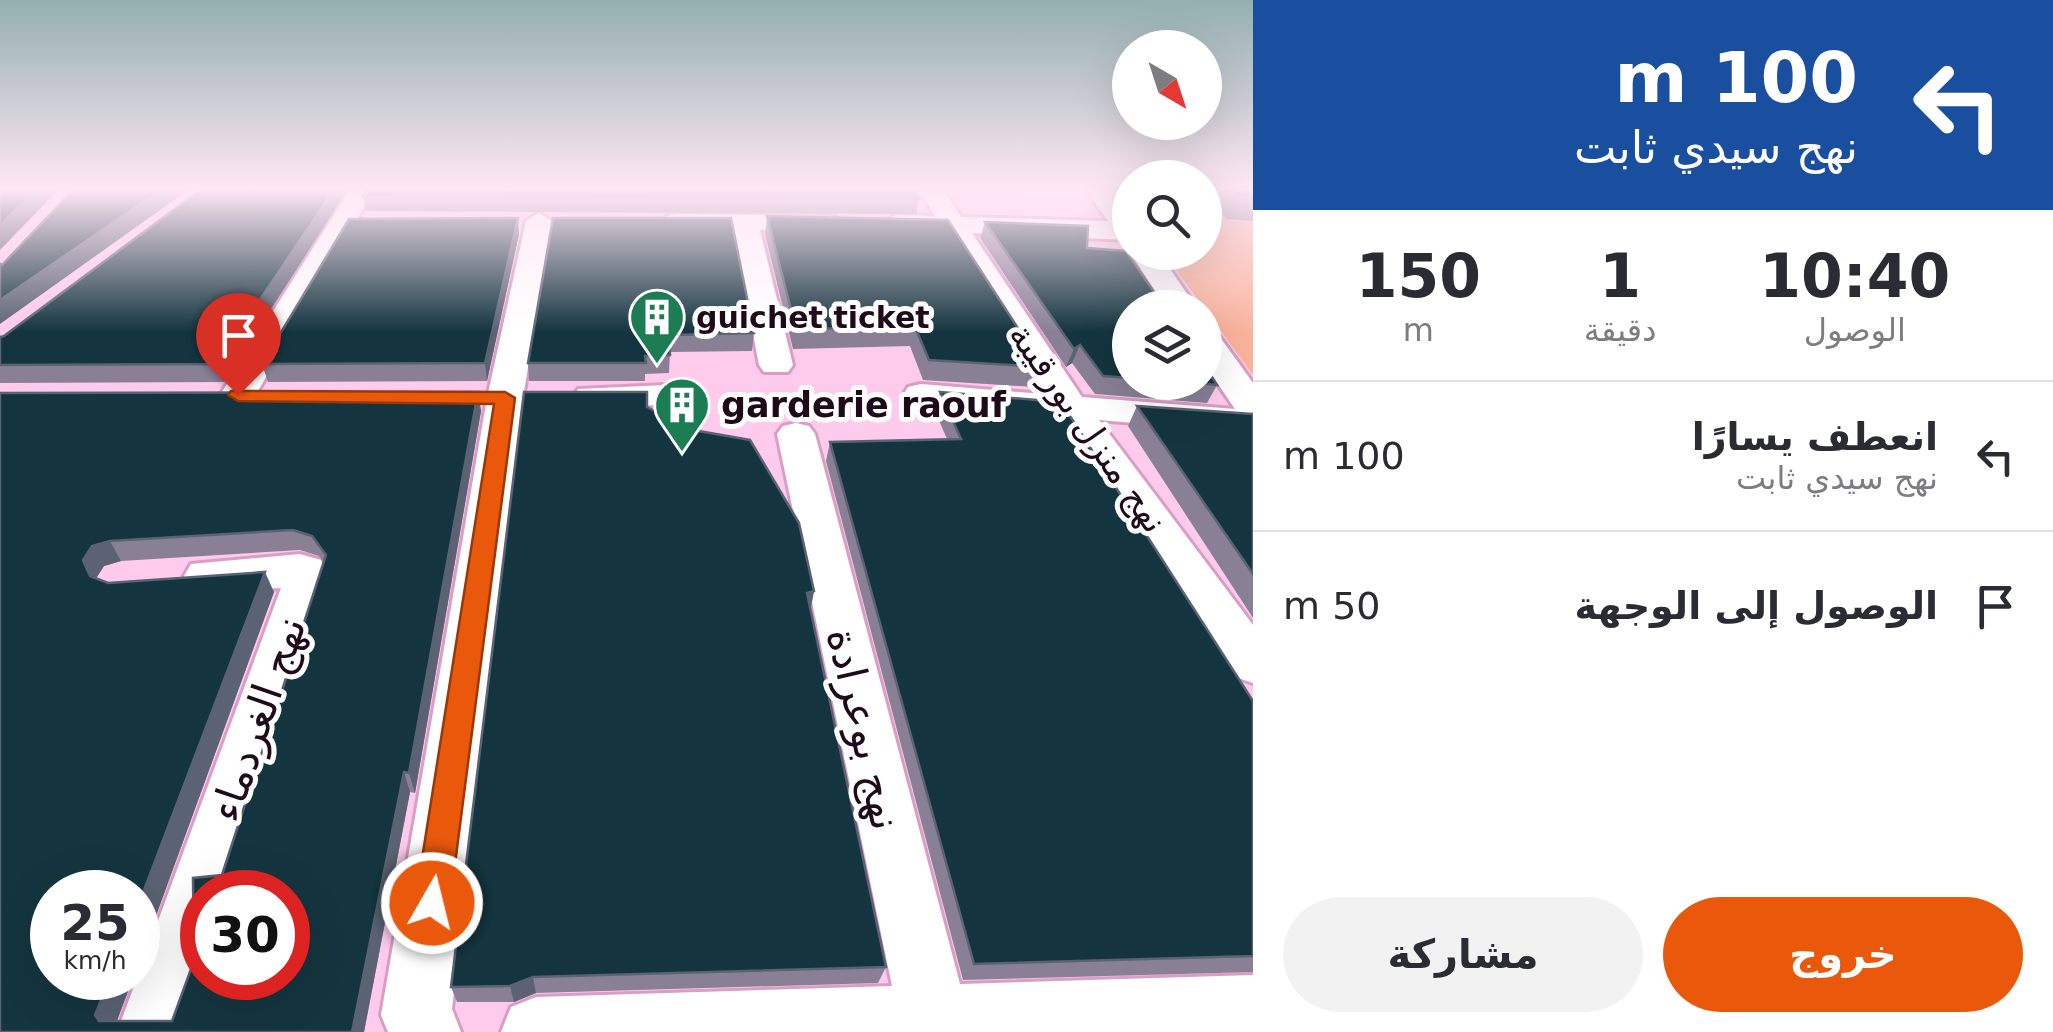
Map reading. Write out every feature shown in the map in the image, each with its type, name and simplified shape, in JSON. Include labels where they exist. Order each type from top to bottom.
[{"type":"street","points":[[238,395],[332,236]]},
{"type":"street","points":[[426,1032],[416,1015],[518,398],[537,236]]},
{"type":"street","points":[[748,236],[776,366]]},
{"type":"street","name":"نهج منزل بورقيبة","points":[[959,236],[1068,404],[1253,663]]},
{"type":"street","points":[[1222,364],[1253,409]]},
{"type":"street","points":[[198,395],[276,395]]},
{"type":"street","points":[[922,395],[1253,422]]},
{"type":"street","points":[[518,398],[666,396]]},
{"type":"street","name":"نهج بوعرادة","points":[[796,434],[935,1023]]},
{"type":"street","name":"نهج الغردماء","points":[[152,1032],[306,577],[300,570],[161,580]]},
{"type":"street","points":[[536,1032],[935,1023],[1253,1010]]},
{"type":"shaded area","points":[[1222,236],[1253,236],[1253,375],[1222,333],[1222,290],[1191,290],[1176,270],[1222,270]]},
{"type":"building","points":[[29,236],[93,236],[0,300],[2,265]]},
{"type":"building","points":[[138,236],[303,236],[217,364],[0,365],[0,337]]},
{"type":"building","points":[[339,236],[514,236],[485,363],[262,364]]},
{"type":"building","points":[[550,236],[735,236],[754,333],[669,335],[670,355],[645,356],[646,363],[528,363]]},
{"type":"building","points":[[772,236],[958,236],[1043,367],[929,360],[915,327],[796,329]]},
{"type":"building","points":[[995,236],[1088,236],[1087,248],[1112,250],[1112,270],[1139,270],[1153,290],[1112,290],[1112,377],[1103,376],[1080,345],[1074,349]]},
{"type":"building","points":[[478,392],[409,773],[404,772],[352,1032],[0,1032],[0,393]],"holes":[[[293,530],[312,536],[326,555],[224,870],[310,870],[310,1000],[180,999],[172,1021],[99,1021],[95,1015],[101,1000],[30,1000],[30,870],[152,870],[265,572],[108,583],[90,576],[83,560],[92,546],[110,541]]]},
{"type":"building","points":[[524,392],[647,392],[647,407],[693,430],[750,440],[799,523],[814,591],[807,593],[886,967],[533,977],[510,986],[451,987]]},
{"type":"building","points":[[940,392],[1061,402],[1253,701],[1253,956],[974,964],[830,442],[961,439]]},
{"type":"building","points":[[1137,406],[1253,414],[1253,574]]},
{"type":"place","name":"guichet ticket","points":[[657,366]]},
{"type":"place","name":"garderie raouf","points":[[682,454]]},
{"type":"route","points":[[238,395],[505,398],[432,903]]}]
